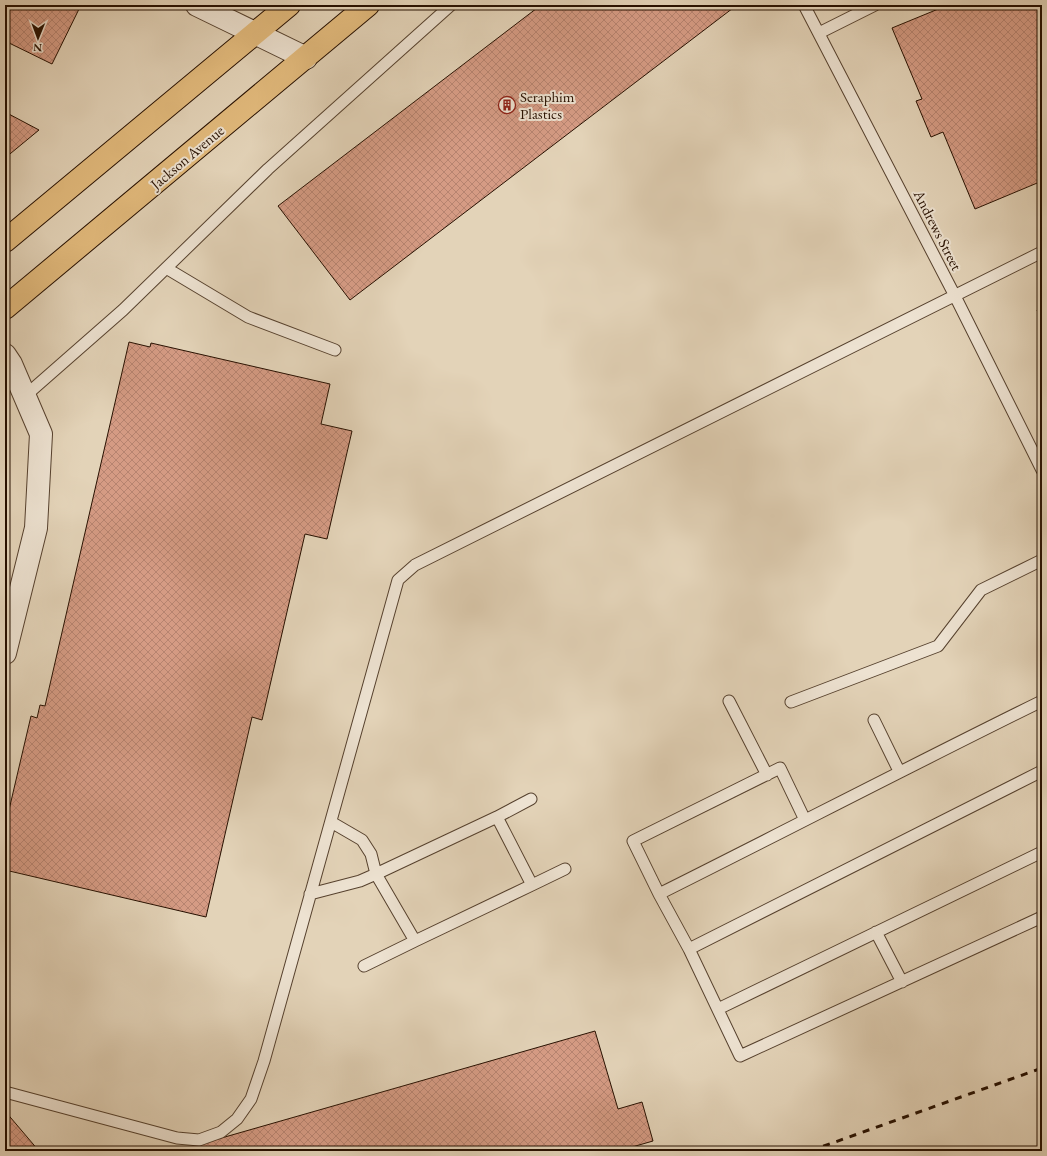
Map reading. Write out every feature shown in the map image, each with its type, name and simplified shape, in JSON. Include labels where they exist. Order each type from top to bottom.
[{"type":"main road","points":[[5,241],[289,5]]},
{"type":"main road","name":"Jackson Avenue","points":[[5,308],[368,5]]},
{"type":"street","points":[[197,5],[306,58]]},
{"type":"street","points":[[5,355],[41,434],[36,528],[5,653]]},
{"type":"lane","points":[[25,396],[123,310],[274,164],[451,5]]},
{"type":"lane","name":"Andrews Street","points":[[804,5],[955,296],[1042,470]]},
{"type":"lane","points":[[819,33],[874,5]]},
{"type":"lane","points":[[5,1092],[177,1138],[199,1140],[221,1132],[237,1119],[251,1099],[264,1061],[331,822],[390,602],[398,580],[415,565],[1042,252]]},
{"type":"lane","points":[[166,268],[248,317],[335,350]]},
{"type":"lane","points":[[791,702],[938,646],[981,590],[1042,560]]},
{"type":"lane","points":[[729,701],[767,775]]},
{"type":"lane","points":[[659,894],[898,772],[1042,701]]},
{"type":"lane","points":[[874,720],[898,772]]},
{"type":"lane","points":[[805,820],[780,768],[633,841],[659,894],[689,949],[740,1056],[1042,917]]},
{"type":"lane","points":[[689,949],[1042,771]]},
{"type":"lane","points":[[310,894],[360,881],[497,817],[531,799]]},
{"type":"lane","points":[[497,817],[532,885]]},
{"type":"lane","points":[[331,822],[362,840],[371,854],[376,874],[415,941]]},
{"type":"lane","points":[[718,1009],[876,932],[1041,856]]},
{"type":"lane","points":[[364,966],[565,869]]},
{"type":"lane","points":[[876,932],[902,982]]},
{"type":"building","points":[[5,5],[81,5],[52,64],[5,41]]},
{"type":"building","name":"Seraphim Plastics","points":[[541,5],[737,5],[350,300],[278,206]]},
{"type":"building","points":[[948,5],[1042,5],[1042,181],[975,209],[943,132],[931,137],[916,101],[922,99],[892,28]]},
{"type":"building","points":[[5,112],[39,130],[5,158]]},
{"type":"building","points":[[1042,308],[1042,322],[1037,310]]},
{"type":"building","points":[[129,342],[150,347],[151,343],[330,384],[321,424],[352,431],[327,539],[305,534],[262,720],[252,717],[206,917],[5,870],[5,827],[31,716],[37,718],[40,705],[45,706]]},
{"type":"building","points":[[595,1031],[618,1109],[642,1102],[653,1141],[618,1151],[176,1151]]},
{"type":"building","points":[[5,1111],[39,1151],[5,1151]]},
{"type":"railway","points":[[810,1151],[1042,1068]]},
{"type":"place","name":"Seraphim Plastics","points":[[507,105]]}]
